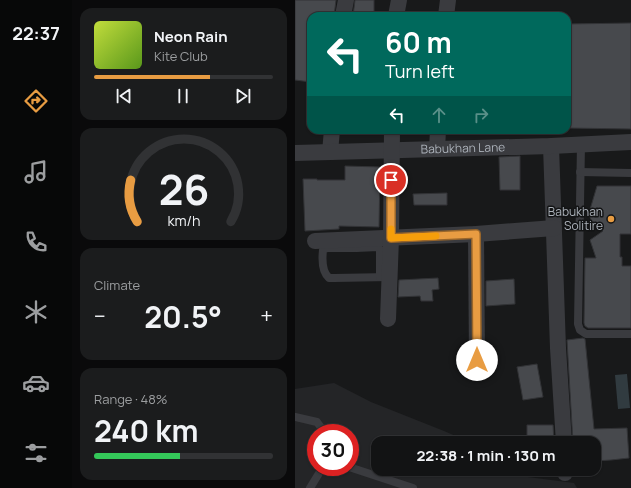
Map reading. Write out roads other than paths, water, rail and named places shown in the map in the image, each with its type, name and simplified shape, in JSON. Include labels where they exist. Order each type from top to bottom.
[{"type":"street","points":[[344,12],[346,0]]},
{"type":"street","points":[[397,12],[399,0]]},
{"type":"street","points":[[446,12],[448,0]]},
{"type":"street","points":[[330,152],[332,134]]},
{"type":"street","points":[[388,319],[385,277],[391,238],[392,134]]},
{"type":"street","points":[[437,149],[439,134]]},
{"type":"street","name":"Babukhan Lane","points":[[295,153],[551,146],[631,142]]},
{"type":"street","points":[[551,146],[558,348],[564,436]]},
{"type":"street","points":[[315,241],[356,244],[391,238],[476,234],[554,228]]},
{"type":"street","points":[[476,234],[477,360]]},
{"type":"lane","points":[[581,144],[578,324],[580,330],[586,334],[631,334]]},
{"type":"lane","points":[[580,172],[631,173]]},
{"type":"lane","points":[[356,244],[378,247],[380,250],[385,277],[329,278],[324,270],[322,256],[323,250],[327,248],[356,244]]},
{"type":"lane","points":[[295,417],[317,422],[318,424]]},
{"type":"lane","points":[[359,470],[413,488]]},
{"type":"lane","points":[[310,488],[317,476]]},
{"type":"place","name":"Babukhan Solitire","points":[[611,219]]}]
